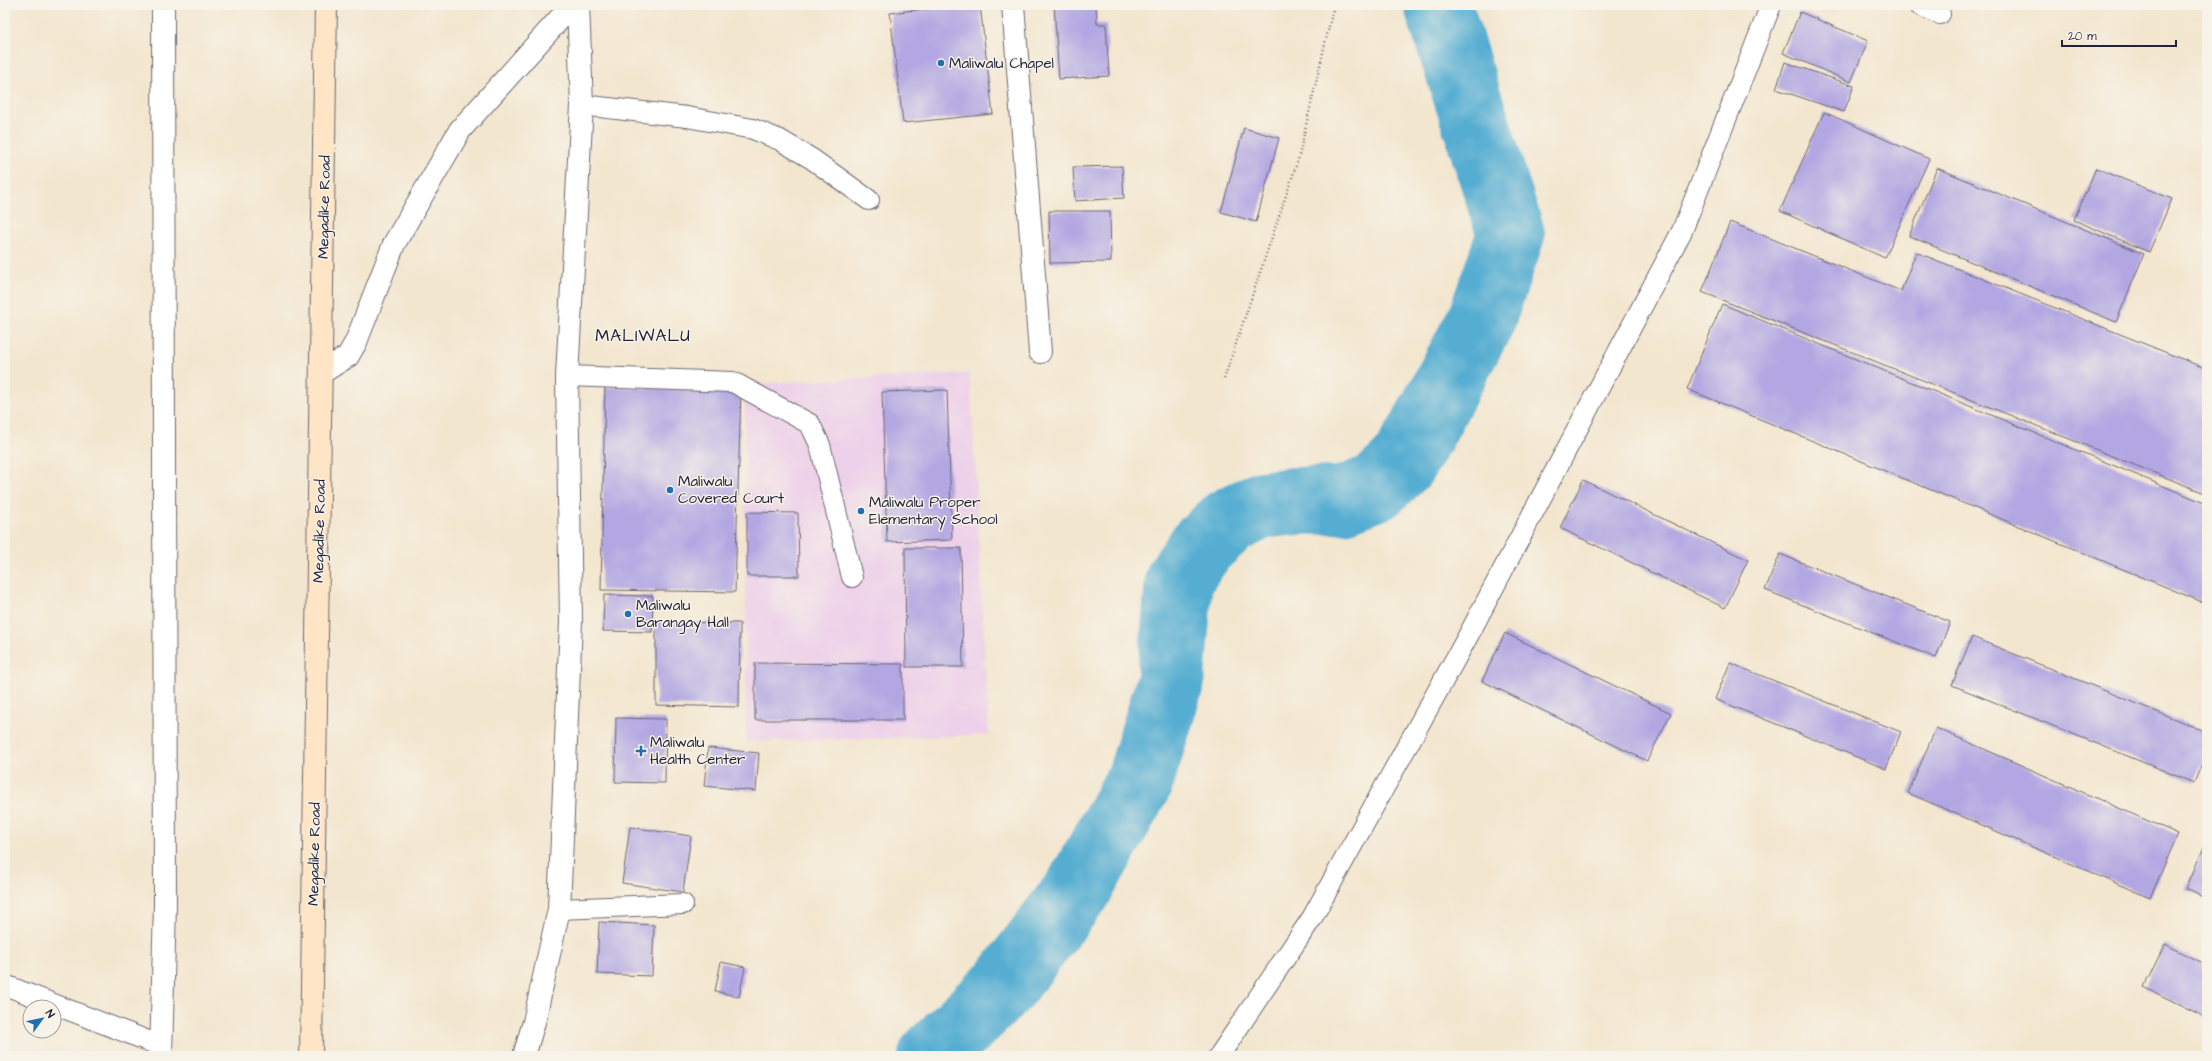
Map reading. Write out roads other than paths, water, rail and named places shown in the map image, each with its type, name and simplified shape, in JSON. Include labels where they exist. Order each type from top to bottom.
[{"type":"main road","name":"Megadike Road","points":[[311,1056],[326,5]]},
{"type":"street","points":[[161,1051],[165,904],[163,5]]},
{"type":"street","points":[[321,373],[348,356],[356,342],[394,244],[460,130],[572,5]]},
{"type":"street","points":[[524,1056],[534,1022],[559,908],[572,621],[567,376],[582,106],[578,5]]},
{"type":"street","points":[[1013,5],[1040,352]]},
{"type":"lane","points":[[1219,1056],[1312,918],[1468,636],[1682,231],[1771,5]]},
{"type":"lane","points":[[1919,5],[1940,14]]},
{"type":"lane","points":[[582,106],[687,117],[753,130],[780,140],[812,159],[869,200]]},
{"type":"lane","points":[[567,376],[733,382],[810,424],[820,445],[852,577]]},
{"type":"lane","points":[[559,908],[683,904]]},
{"type":"lane","points":[[5,985],[161,1051]]},
{"type":"waterway","points":[[932,1056],[1005,985],[1079,888],[1140,780],[1171,680],[1179,579],[1202,546],[1229,521],[1262,505],[1295,501],[1343,500],[1377,487],[1402,464],[1421,433],[1482,318],[1511,234],[1438,5]]},
{"type":"place","name":"Maliwalu Chapel","points":[[941,63]]},
{"type":"place","name":"Maliwalu Covered Court","points":[[670,490]]},
{"type":"place","name":"Maliwalu Proper Elementary School","points":[[861,511]]},
{"type":"place","name":"Maliwalu Barangay Hall","points":[[628,614]]},
{"type":"place","name":"Maliwalu Health Center","points":[[641,751]]},
{"type":"district","name":"MALIWALU","points":[[643,335]]}]
